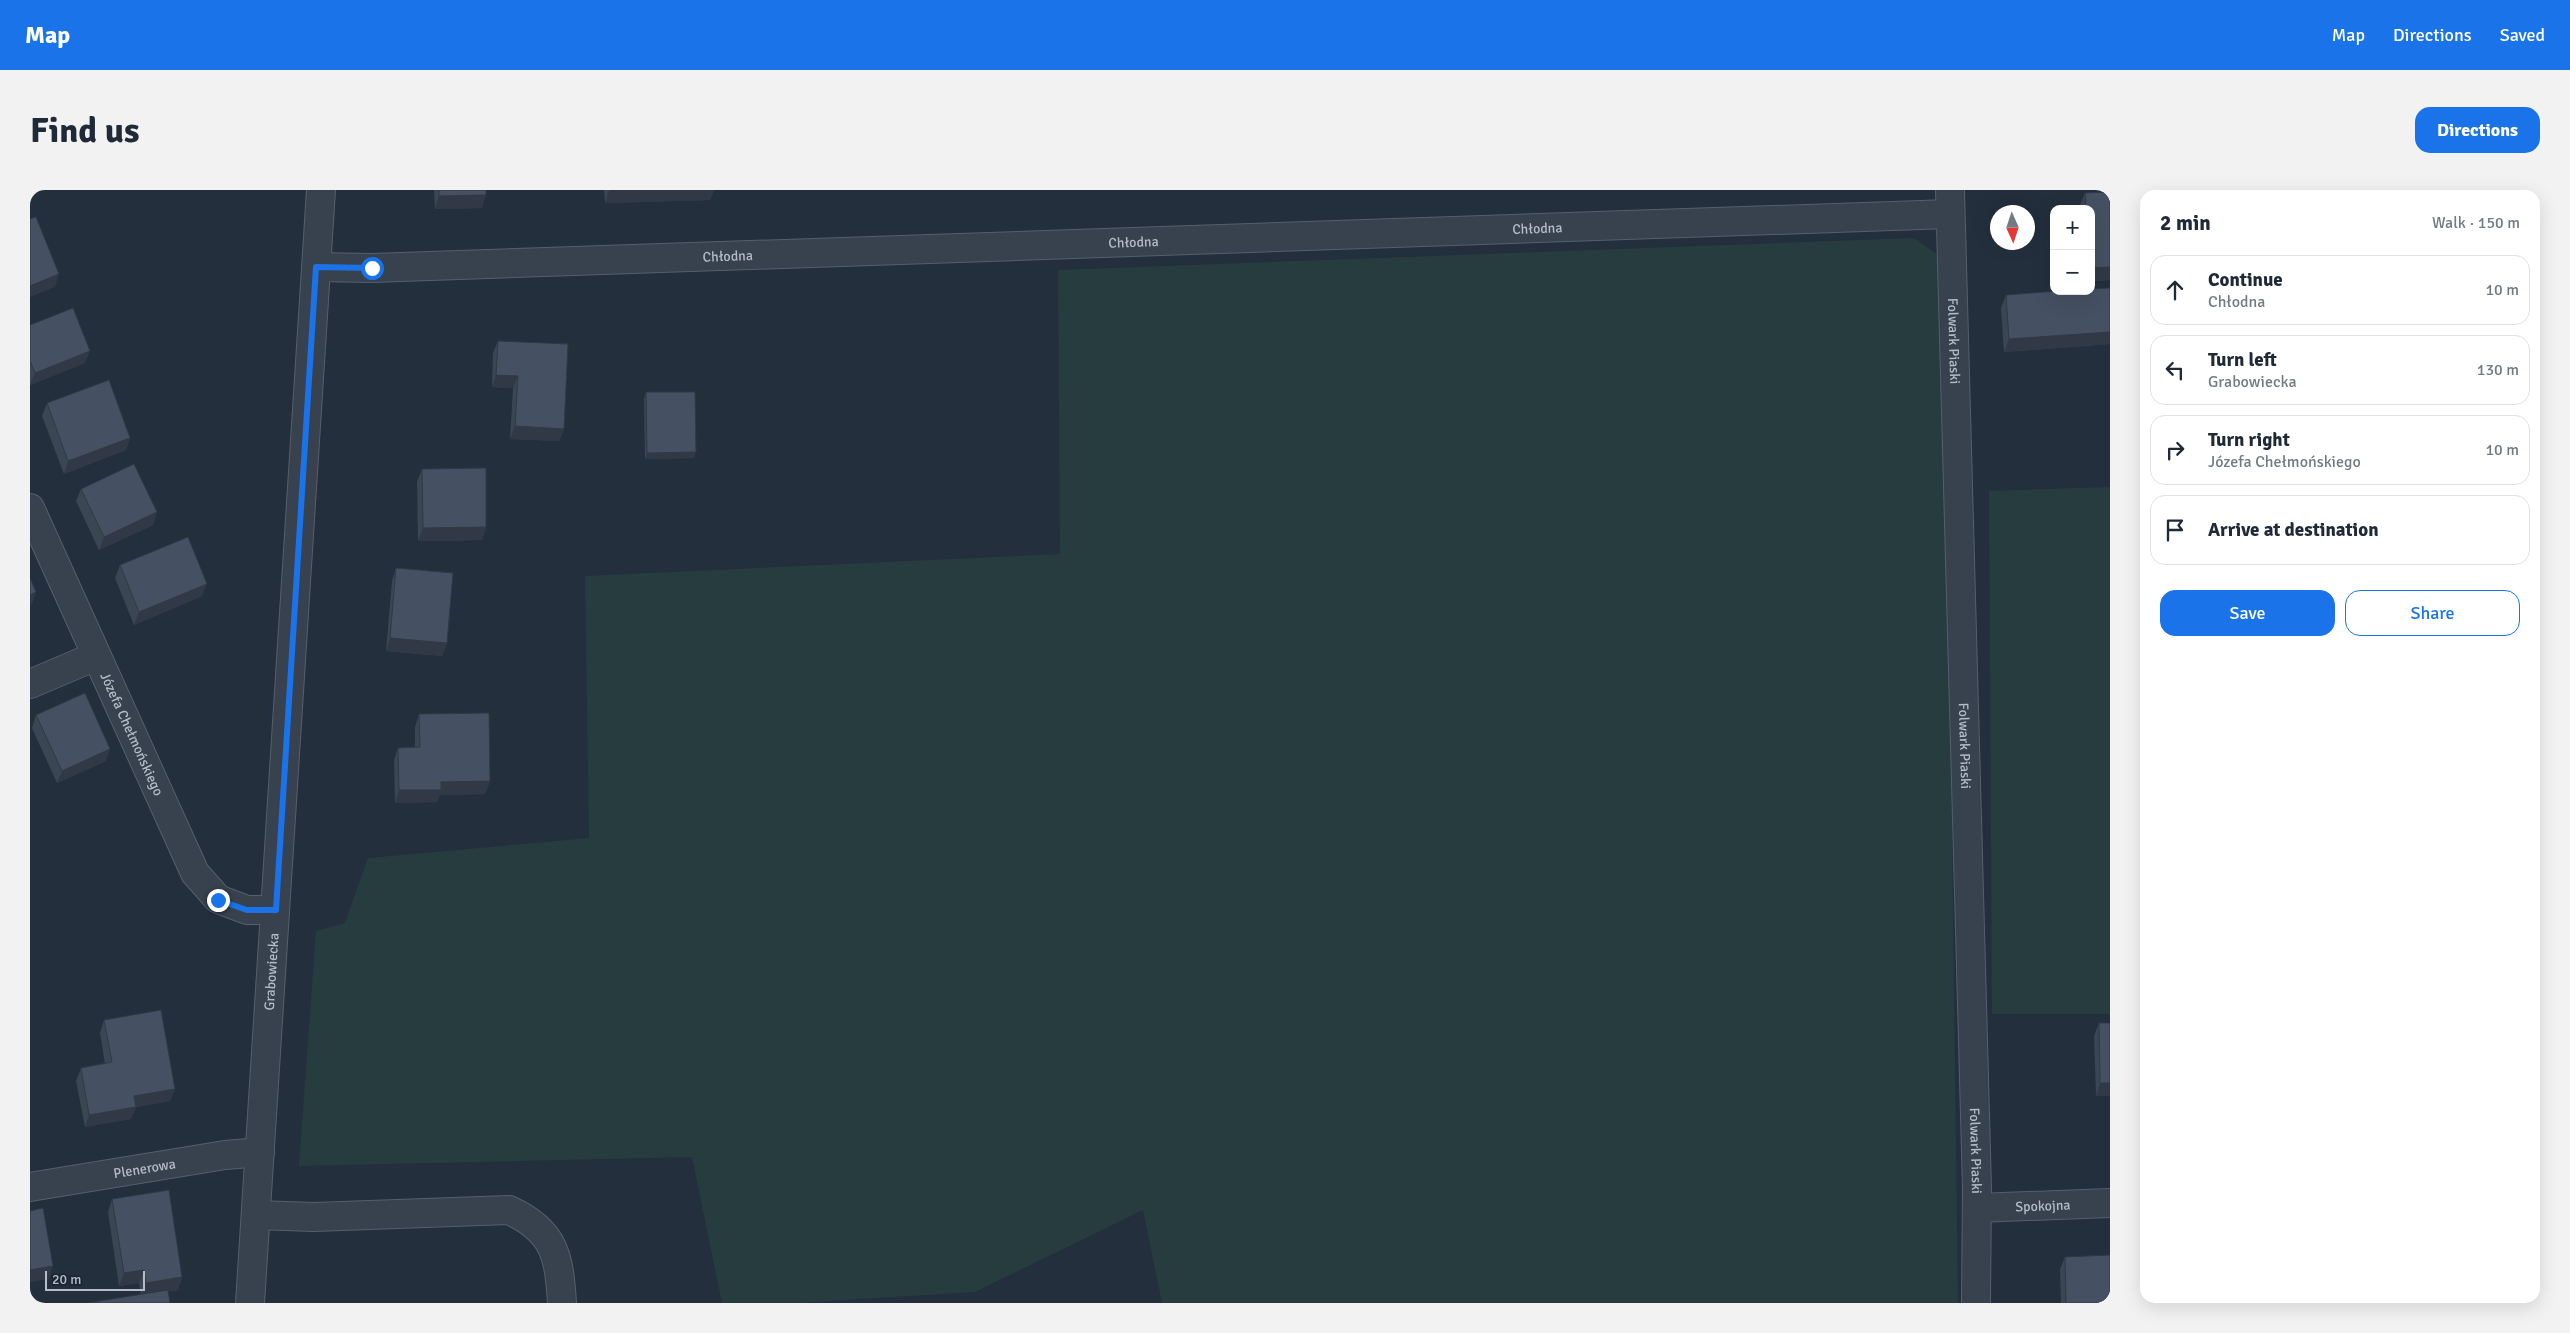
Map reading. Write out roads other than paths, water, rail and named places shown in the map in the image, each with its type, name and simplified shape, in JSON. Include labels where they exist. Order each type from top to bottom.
[{"type":"street","name":"Grabowiecka","points":[[250,1303],[321,190]]},
{"type":"street","name":"Chłodna","points":[[316,267],[392,268],[1950,202]]},
{"type":"street","name":"Folwark Piaski","points":[[1950,202],[1977,1208],[1976,1303]]},
{"type":"street","name":"Józefa Chełmońskiego","points":[[30,508],[195,873],[218,900],[247,910],[276,910]]},
{"type":"street","points":[[30,684],[96,656]]},
{"type":"street","name":"Plenerowa","points":[[30,1187],[225,1155],[260,1152]]},
{"type":"street","name":"Spokojna","points":[[1977,1208],[2110,1203]]},
{"type":"street","points":[[256,1215],[314,1217],[509,1210],[530,1220],[555,1251],[560,1274],[562,1303]]}]
